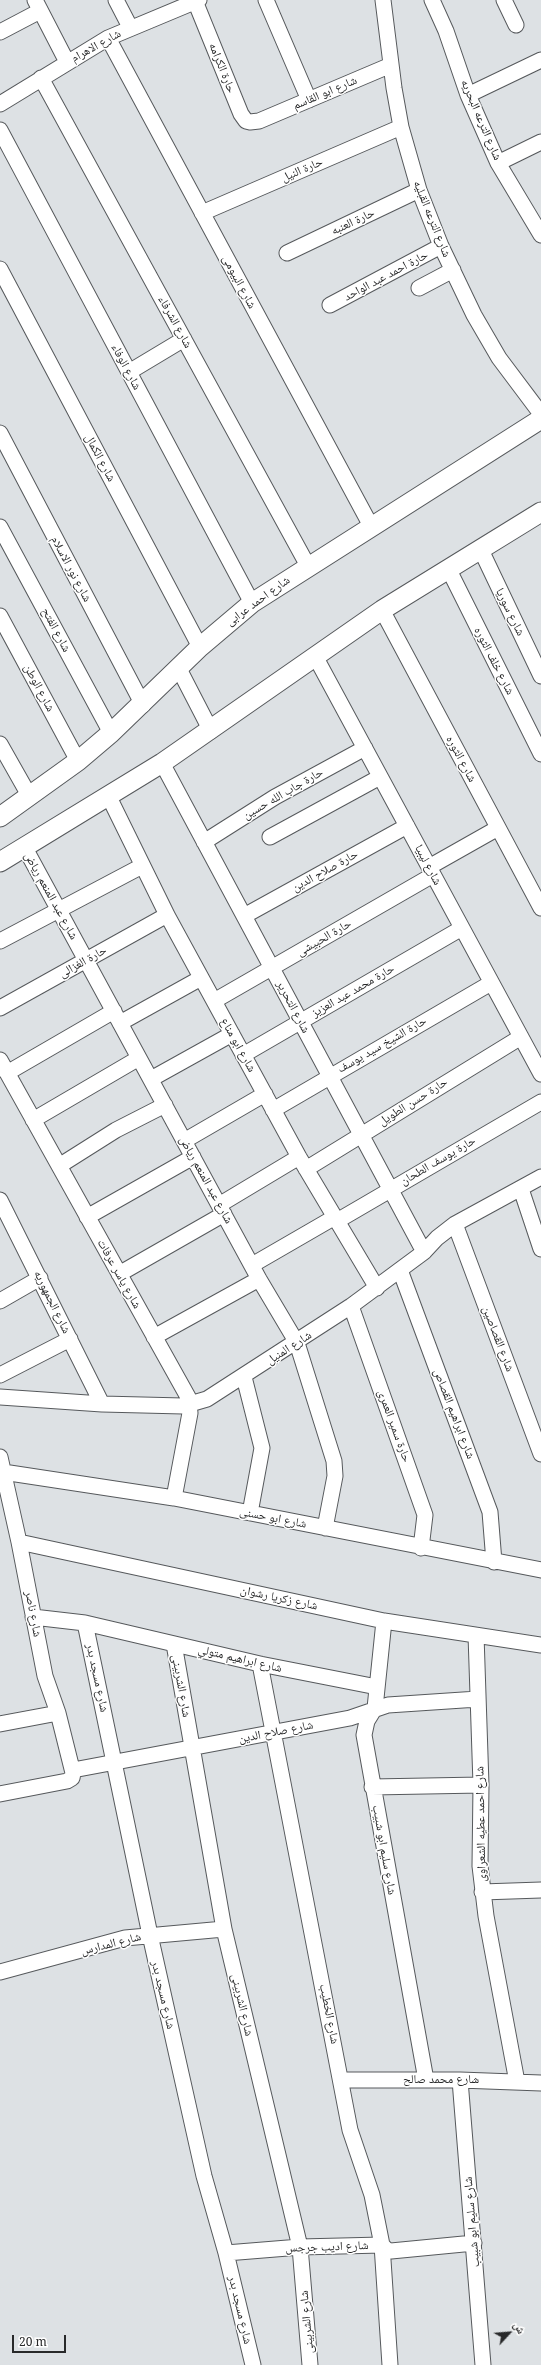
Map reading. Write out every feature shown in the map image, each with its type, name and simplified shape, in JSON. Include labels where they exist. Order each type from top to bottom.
[{"type":"street","points":[[116,0],[130,27]]},
{"type":"street","points":[[266,0],[309,100]]},
{"type":"street","name":"شارع الترعه القبليه","points":[[383,0],[391,65],[401,126],[419,190],[453,270],[486,336],[513,378],[541,414]]},
{"type":"street","name":"شارع الترعه البحريه","points":[[432,0],[446,31],[468,95],[498,163],[537,219],[541,235]]},
{"type":"street","points":[[504,0],[516,25]]},
{"type":"street","name":"شارع الاهرام","points":[[0,104],[108,38],[130,27],[190,2]]},
{"type":"street","name":"حارة الكرامه","points":[[190,2],[241,114],[246,121],[259,121]]},
{"type":"street","points":[[0,32],[38,5],[67,62]]},
{"type":"street","name":"شارع البيومى","points":[[108,38],[371,526]]},
{"type":"street","points":[[468,95],[541,60]]},
{"type":"street","name":"شارع ابو القاسم","points":[[259,121],[391,65]]},
{"type":"street","name":"شارع الشرفاء","points":[[41,78],[308,566]]},
{"type":"street","name":"حارة النيل","points":[[202,213],[401,126]]},
{"type":"street","name":"شارع الوفاء","points":[[0,130],[252,603]]},
{"type":"street","points":[[498,163],[541,142]]},
{"type":"street","name":"حارة العنبه","points":[[287,253],[419,190]]},
{"type":"street","name":"حارة احمد عبد الواحد","points":[[330,306],[442,246]]},
{"type":"street","name":"شارع الكمال","points":[[0,269],[200,647]]},
{"type":"street","points":[[419,288],[453,270]]},
{"type":"street","points":[[129,372],[184,339]]},
{"type":"street","name":"شارع احمد عرابى","points":[[0,817],[30,797],[78,761],[111,733],[143,705],[200,647],[252,603],[541,419]]},
{"type":"street","name":"شارع نور الاسلام","points":[[0,433],[143,705]]},
{"type":"street","points":[[0,862],[109,797],[162,763],[211,731],[382,610],[480,548],[541,512]]},
{"type":"street","name":"شارع الفتح","points":[[0,527],[111,733]]},
{"type":"street","name":"شارع سوريا","points":[[480,548],[541,676]]},
{"type":"street","name":"شارع خلف الثوره","points":[[448,568],[541,754]]},
{"type":"street","name":"شارع الثوره","points":[[382,610],[541,908]]},
{"type":"street","name":"شارع الوطن","points":[[0,616],[78,761]]},
{"type":"street","name":"شارع ليبيا","points":[[315,656],[541,1074]]},
{"type":"street","points":[[179,669],[211,731]]},
{"type":"street","points":[[0,744],[30,797]]},
{"type":"street","name":"حارة جاب الله حسين","points":[[204,842],[275,797],[364,748]]},
{"type":"street","name":"شارع التحرير","points":[[162,763],[424,1252]]},
{"type":"street","points":[[270,837],[380,777]]},
{"type":"street","name":"شارع ابو مناع","points":[[109,797],[142,866],[201,978],[302,1163],[376,1288]]},
{"type":"street","name":"حارة صلاح الدين","points":[[244,916],[407,826]]},
{"type":"street","name":"حارة الحبيشى","points":[[214,1001],[272,968],[431,871],[498,828]]},
{"type":"street","name":"شارع عبد المنعم رياض","points":[[25,848],[259,1279],[297,1343],[334,1461],[336,1476],[325,1528]]},
{"type":"street","points":[[0,941],[142,866]]},
{"type":"street","name":"حارة الغزالى","points":[[0,1008],[167,915]]},
{"type":"street","name":"حارة محمد عبد العزيز","points":[[244,1055],[462,928]]},
{"type":"street","points":[[3,1066],[117,1017],[201,978]]},
{"type":"street","name":"حارة الشيخ سيد يوسف","points":[[273,1110],[491,982]]},
{"type":"street","points":[[151,1079],[232,1034]]},
{"type":"street","name":"حارة حسن الطويل","points":[[119,1274],[222,1210],[302,1163],[361,1134],[521,1036]]},
{"type":"street","points":[[33,1120],[139,1058]]},
{"type":"street","name":"شارع ياسر عرفات","points":[[3,1066],[188,1397],[191,1405]]},
{"type":"street","points":[[184,1141],[265,1094]]},
{"type":"street","name":"حارة يوسف الطحان","points":[[252,1265],[541,1102]]},
{"type":"street","points":[[59,1166],[116,1130],[165,1105]]},
{"type":"street","points":[[87,1217],[193,1157]]},
{"type":"street","name":"شارع المنيل","points":[[0,1397],[102,1404],[191,1405],[207,1400],[297,1343],[351,1306],[424,1252],[437,1238],[455,1224],[541,1177]]},
{"type":"street","points":[[521,1189],[541,1249]]},
{"type":"street","name":"شارع الجمهوريه","points":[[0,1200],[5,1221],[40,1278],[102,1404]]},
{"type":"street","name":"شارع القصاصين","points":[[455,1224],[541,1454]]},
{"type":"street","name":"شارع ابراهيم القصاص","points":[[400,1270],[490,1512],[494,1562]]},
{"type":"street","points":[[0,1301],[40,1278]]},
{"type":"street","points":[[154,1337],[259,1279]]},
{"type":"street","name":"حارة سمير العمرى","points":[[351,1306],[425,1514],[421,1548]]},
{"type":"street","points":[[0,1375],[70,1339]]},
{"type":"street","points":[[244,1377],[262,1448],[250,1513]]},
{"type":"street","points":[[174,1498],[191,1405]]},
{"type":"street","name":"شارع ناصر","points":[[0,1457],[19,1542],[45,1676],[58,1713],[73,1770]]},
{"type":"street","name":"شارع ابو حسنى","points":[[3,1472],[174,1498],[421,1548],[541,1570]]},
{"type":"street","name":"شارع زكريا رشوان","points":[[19,1542],[384,1621],[541,1645]]},
{"type":"street","name":"شارع ابراهيم متولي","points":[[33,1617],[85,1623],[260,1664],[377,1687]]},
{"type":"street","name":"شارع سليم ابو شبيب","points":[[384,1621],[375,1708],[367,1721],[364,1735],[372,1787],[426,2080]]},
{"type":"street","name":"شارع مسجد بدر","points":[[85,1623],[150,1934],[204,2176],[226,2253],[253,2365]]},
{"type":"street","name":"شارع احمد عطيه الشعراوى","points":[[476,1635],[481,1785],[480,1866],[482,1892],[517,2082]]},
{"type":"street","name":"شارع الشربينى","points":[[174,1644],[224,1929],[300,2247],[310,2365]]},
{"type":"street","name":"شارع الخطيب","points":[[260,1664],[342,2080],[350,2130],[372,2195],[382,2245],[390,2365]]},
{"type":"street","name":"شارع صلاح الدين","points":[[73,1770],[350,1718],[375,1708],[403,1703],[478,1699]]},
{"type":"street","points":[[0,1724],[58,1713]]},
{"type":"street","points":[[0,1794],[67,1781],[73,1776],[73,1770]]},
{"type":"street","points":[[372,1787],[481,1785]]},
{"type":"street","points":[[482,1892],[541,1890]]},
{"type":"street","name":"شارع المدارس","points":[[0,1972],[101,1944],[150,1934],[224,1929]]},
{"type":"street","name":"شارع محمد صالح","points":[[342,2080],[460,2080],[541,2083]]},
{"type":"street","name":"شارع سليم ابو شبيب","points":[[460,2080],[483,2365]]},
{"type":"street","name":"شارع اديب جرجس","points":[[226,2253],[300,2247],[382,2245],[387,2250],[391,2250],[474,2243]]}]
